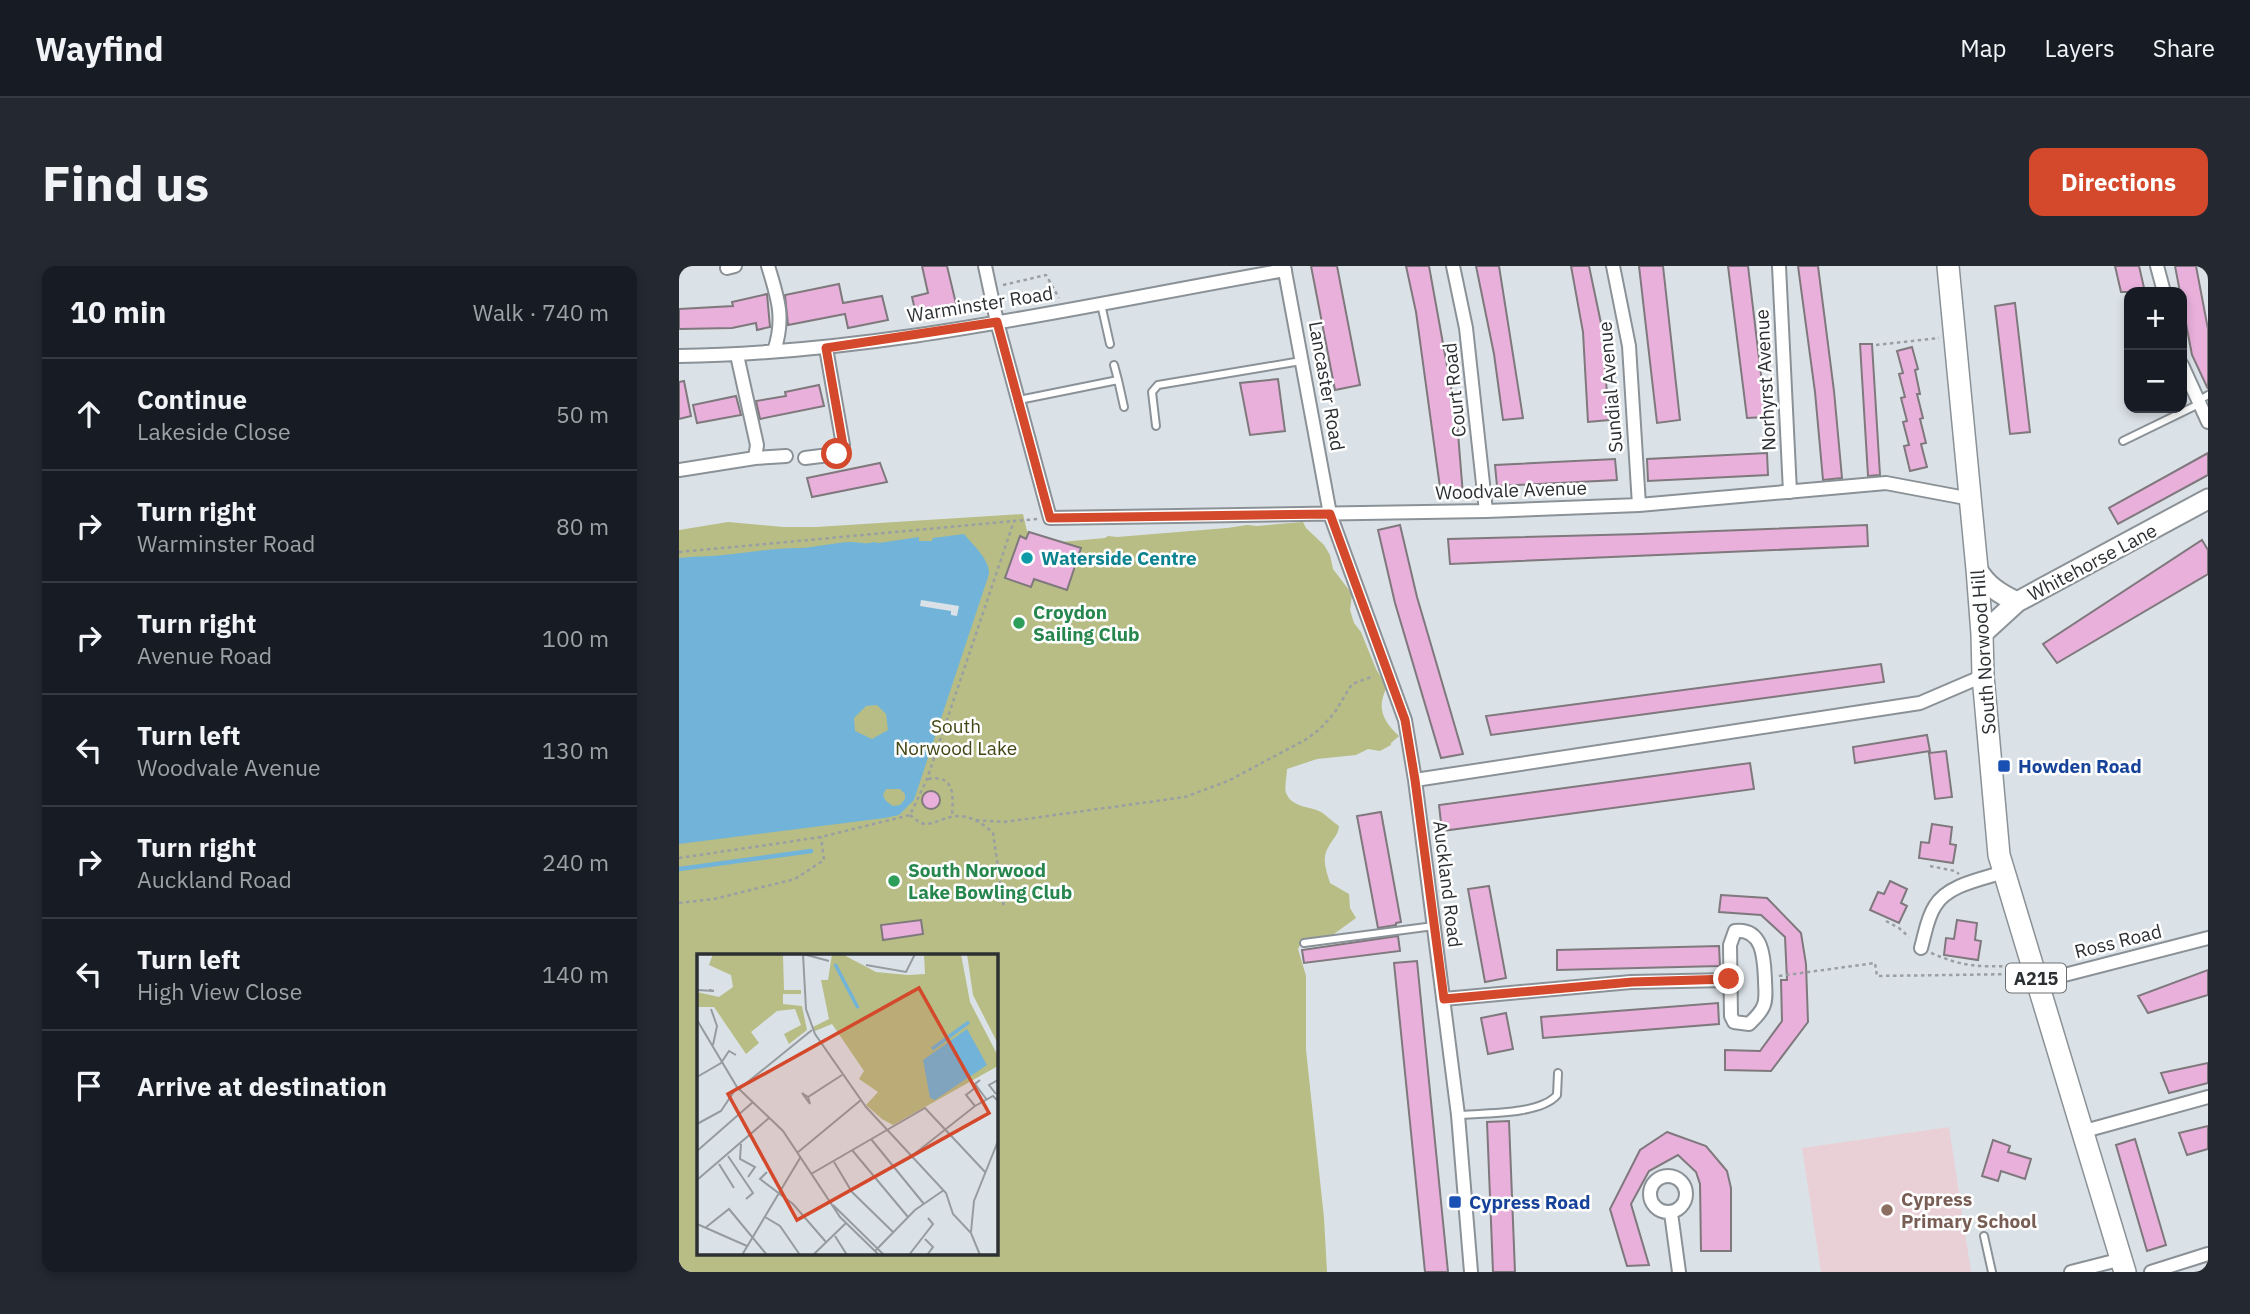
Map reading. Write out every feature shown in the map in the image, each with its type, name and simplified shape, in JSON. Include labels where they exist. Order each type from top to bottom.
[{"type":"main road","name":"South Norwood Hill","points":[[1948,266],[1983,634],[1983,676],[1999,855],[2081,1132],[2124,1266]]},
{"type":"main road","name":"Whitehorse Lane","points":[[1983,634],[2017,602],[2208,499]]},
{"type":"main road","points":[[1977,569],[1985,582],[2017,602]]},
{"type":"street","points":[[768,266],[777,295],[781,331],[774,351]]},
{"type":"street","points":[[985,266],[997,322],[1050,518]]},
{"type":"street","name":"Court Road","points":[[1453,266],[1467,328],[1486,511]]},
{"type":"street","name":"Sundial Avenue","points":[[1613,266],[1629,346],[1639,505]]},
{"type":"street","name":"Norhyrst Avenue","points":[[1779,266],[1790,492]]},
{"type":"street","points":[[2157,266],[2163,287]]},
{"type":"street","name":"Warminster Road","points":[[679,356],[737,355],[826,348],[997,322],[1285,268]]},
{"type":"street","name":"Lancaster Road","points":[[1285,268],[1330,514]]},
{"type":"street","points":[[806,458],[837,454],[843,445],[826,348]]},
{"type":"street","points":[[737,355],[757,445],[755,458]]},
{"type":"street","points":[[2187,374],[2202,400],[2208,422]]},
{"type":"street","points":[[679,470],[786,456]]},
{"type":"street","name":"Woodvale Avenue","points":[[1050,518],[1486,511],[1639,505],[1885,483],[1971,499]]},
{"type":"street","name":"Auckland Road","points":[[1330,514],[1405,720],[1458,1115],[1471,1272]]},
{"type":"street","points":[[1415,780],[1920,704],[1983,676]]},
{"type":"street","points":[[1921,948],[1929,918],[1940,899],[1953,890],[2004,872]]},
{"type":"street","points":[[1741,930],[1749,933],[1761,946],[1765,978],[1763,1007],[1749,1024],[1734,1022],[1731,1016],[1729,979],[1731,936],[1735,931],[1741,930]]},
{"type":"street","name":"Ross Road","points":[[2035,974],[2208,938]]},
{"type":"street","points":[[1444,999],[1632,982],[1729,979]]},
{"type":"street","points":[[2081,1132],[2208,1097]]},
{"type":"street","points":[[1671,1213],[1679,1272]]},
{"type":"street","points":[[2151,1272],[2208,1254]]},
{"type":"street","points":[[2074,1271],[2124,1266]]},
{"type":"lane","points":[[1101,302],[1110,344]]},
{"type":"lane","points":[[1156,426],[1152,392],[1158,385],[1303,360]]},
{"type":"lane","points":[[1114,365],[1124,407]]},
{"type":"lane","points":[[1020,400],[1118,380]]},
{"type":"lane","points":[[2123,441],[2202,400]]},
{"type":"lane","points":[[1304,943],[1434,926]]},
{"type":"lane","points":[[1458,1115],[1538,1107],[1555,1098],[1558,1091],[1558,1073]]},
{"type":"lane","points":[[1984,1236],[1992,1272]]},
{"type":"path","points":[[990,288],[1046,275],[1065,309]]},
{"type":"path","points":[[1876,345],[1955,337]]},
{"type":"path","points":[[679,552],[1050,518]]},
{"type":"path","points":[[910,815],[927,779],[1014,521]]},
{"type":"path","points":[[679,858],[821,837],[910,815],[921,823],[928,824],[951,816],[1004,822],[1159,801],[1207,791],[1305,740],[1320,729],[1335,712],[1352,684],[1387,671]]},
{"type":"path","points":[[927,779],[940,779],[951,788],[954,795],[951,816]]},
{"type":"path","points":[[976,820],[993,833],[1004,908]]},
{"type":"path","points":[[679,903],[714,899],[795,879],[824,860],[821,837]]},
{"type":"path","points":[[1930,866],[1955,871],[1969,884]]},
{"type":"path","points":[[1765,978],[1875,963],[1877,976],[2035,974]]},
{"type":"path","points":[[1958,964],[2035,974]]},
{"type":"shaded area","name":"Cypress Primary School","points":[[1949,1127],[1971,1272],[1821,1272],[1802,1148]]},
{"type":"green space","name":"South Norwood Lake","points":[[1023,514],[1027,531],[1061,542],[1108,536],[1303,522],[1324,545],[1330,555],[1333,569],[1352,594],[1350,610],[1354,623],[1387,687],[1382,701],[1383,714],[1399,736],[1391,745],[1380,751],[1368,749],[1356,755],[1317,759],[1287,769],[1285,791],[1289,798],[1297,804],[1321,812],[1339,826],[1327,851],[1326,869],[1330,883],[1349,894],[1350,908],[1356,918],[1320,944],[1302,941],[1298,949],[1306,976],[1306,1050],[1327,1272],[679,1272],[679,530],[728,522],[783,527]]},
{"type":"water","name":"South Norwood Lake","points":[[964,534],[984,558],[989,574],[914,800],[899,815],[885,818],[679,844],[679,558],[805,548],[845,542],[879,543],[919,537],[919,541],[932,541],[933,538]],"holes":[[[877,705],[886,714],[888,730],[872,739],[855,731],[854,718],[866,706]],[[886,789],[900,789],[905,794],[905,799],[900,805],[893,806],[883,795]]]},
{"type":"pier","points":[[921,600],[959,606],[957,616],[951,615],[951,611],[920,606]]},
{"type":"building","points":[[922,266],[947,266],[958,312],[933,318],[932,314],[917,318],[912,297],[928,293]]},
{"type":"building","points":[[1311,266],[1337,266],[1360,385],[1335,390]]},
{"type":"building","points":[[1406,266],[1429,266],[1457,421],[1463,495],[1441,495],[1416,312]]},
{"type":"building","points":[[1476,266],[1499,266],[1523,418],[1503,420],[1494,354]]},
{"type":"building","points":[[1571,266],[1589,266],[1602,328],[1609,420],[1588,422],[1583,332]]},
{"type":"building","points":[[1639,266],[1663,266],[1680,420],[1657,423]]},
{"type":"building","points":[[1728,266],[1748,266],[1766,417],[1747,418]]},
{"type":"building","points":[[1798,266],[1818,266],[1842,478],[1823,480],[1815,392]]},
{"type":"building","points":[[2115,266],[2139,266],[2144,287],[2124,287],[2124,292],[2121,292]]},
{"type":"building","points":[[2175,266],[2196,266],[2208,329],[2208,389],[2192,355],[2187,329],[2187,287],[2179,287]]},
{"type":"building","points":[[839,284],[843,303],[882,296],[888,320],[848,328],[845,314],[788,325],[785,295]]},
{"type":"building","points":[[767,294],[770,327],[757,330],[756,323],[732,328],[679,329],[679,309],[733,306],[732,302]]},
{"type":"building","points":[[2015,303],[2030,432],[2010,434],[1995,306]]},
{"type":"building","points":[[1860,344],[1872,344],[1880,475],[1868,476]]},
{"type":"building","points":[[1912,347],[1918,369],[1915,370],[1920,394],[1917,394],[1926,443],[1921,444],[1927,467],[1910,471],[1904,446],[1909,445],[1901,398],[1905,397],[1899,374],[1903,373],[1897,351]]},
{"type":"building","points":[[1278,379],[1285,431],[1250,435],[1240,383]]},
{"type":"building","points":[[684,381],[691,416],[679,419],[679,382]]},
{"type":"building","points":[[819,385],[824,406],[760,419],[756,401],[786,396],[785,392]]},
{"type":"building","points":[[736,396],[741,415],[697,423],[693,405]]},
{"type":"building","points":[[1767,453],[1768,475],[1648,481],[1647,459]]},
{"type":"building","points":[[2208,453],[2208,475],[2118,524],[2109,508]]},
{"type":"building","points":[[1615,459],[1617,480],[1497,486],[1495,465]]},
{"type":"building","points":[[880,463],[887,482],[812,497],[807,478]]},
{"type":"building","points":[[1400,525],[1417,597],[1463,754],[1441,758],[1395,603],[1378,530]]},
{"type":"building","points":[[1867,525],[1868,546],[1450,564],[1448,539],[1640,534]]},
{"type":"building","points":[[1029,532],[1081,548],[1067,590],[1034,579],[1031,587],[1005,578],[1020,536],[1026,539]]},
{"type":"building","points":[[2202,540],[2208,550],[2208,574],[2057,663],[2043,644]]},
{"type":"building","points":[[1881,664],[1884,682],[1491,735],[1486,716]]},
{"type":"building","points":[[1927,735],[1930,751],[1855,763],[1853,747]]},
{"type":"building","points":[[1946,751],[1952,797],[1935,799],[1929,753]]},
{"type":"building","points":[[1750,763],[1754,789],[1442,831],[1439,805]]},
{"type":"building","points":[[931,791],[937,794],[940,800],[937,806],[931,809],[925,806],[922,800],[925,794]]},
{"type":"building","points":[[1381,812],[1401,922],[1378,928],[1357,816]]},
{"type":"building","points":[[1932,824],[1952,827],[1950,844],[1956,845],[1953,863],[1919,858],[1921,842],[1929,843]]},
{"type":"building","points":[[1890,881],[1907,889],[1901,903],[1907,906],[1899,923],[1870,910],[1878,892],[1884,894]]},
{"type":"building","points":[[1489,886],[1506,978],[1485,982],[1468,889]]},
{"type":"building","points":[[1721,895],[1767,898],[1801,933],[1806,964],[1808,1022],[1771,1071],[1725,1070],[1725,1050],[1760,1051],[1782,1021],[1781,980],[1787,980],[1785,937],[1761,915],[1719,912]]},
{"type":"building","points":[[921,920],[923,934],[883,940],[881,925]]},
{"type":"building","points":[[1957,920],[1977,923],[1975,940],[1981,941],[1978,960],[1944,955],[1946,938],[1954,939]]},
{"type":"building","points":[[1398,936],[1400,951],[1304,963],[1302,950]]},
{"type":"building","points":[[1719,946],[1720,966],[1557,970],[1557,950]]},
{"type":"building","points":[[1417,961],[1448,1272],[1425,1272],[1394,963]]},
{"type":"building","points":[[2208,970],[2208,995],[2148,1013],[2138,996]]},
{"type":"building","points":[[1718,1003],[1719,1024],[1543,1038],[1541,1017]]},
{"type":"building","points":[[1506,1013],[1513,1049],[1488,1054],[1481,1018]]},
{"type":"building","points":[[2208,1063],[2208,1083],[2169,1093],[2161,1073]]},
{"type":"building","points":[[1509,1121],[1515,1272],[1493,1272],[1487,1122]]},
{"type":"building","points":[[2208,1126],[2208,1149],[2187,1155],[2179,1133]]},
{"type":"building","points":[[1667,1132],[1706,1146],[1727,1171],[1731,1188],[1731,1251],[1701,1251],[1700,1184],[1696,1172],[1678,1155],[1649,1171],[1631,1204],[1649,1265],[1627,1266],[1610,1209],[1640,1150]]},
{"type":"building","points":[[2135,1139],[2166,1245],[2147,1251],[2116,1145]]},
{"type":"building","points":[[1993,1140],[2010,1146],[2008,1152],[2031,1159],[2025,1179],[2001,1171],[1998,1181],[1982,1176]]},
{"type":"waterway","points":[[679,869],[811,851]]},
{"type":"place","name":"Waterside Centre","points":[[1027,558]]},
{"type":"place","name":"Croydon Sailing Club","points":[[1019,623]]},
{"type":"place","name":"Howden Road","points":[[2004,766]]},
{"type":"place","name":"South Norwood Lake Bowling Club","points":[[894,881]]},
{"type":"place","name":"Cypress Road","points":[[1455,1202]]},
{"type":"place","name":"Cypress Primary School","points":[[1887,1210]]},
{"type":"route","points":[[837,454],[843,445],[826,348],[997,322],[1050,518],[1330,514],[1405,720],[1444,999],[1632,982],[1729,979]]}]
